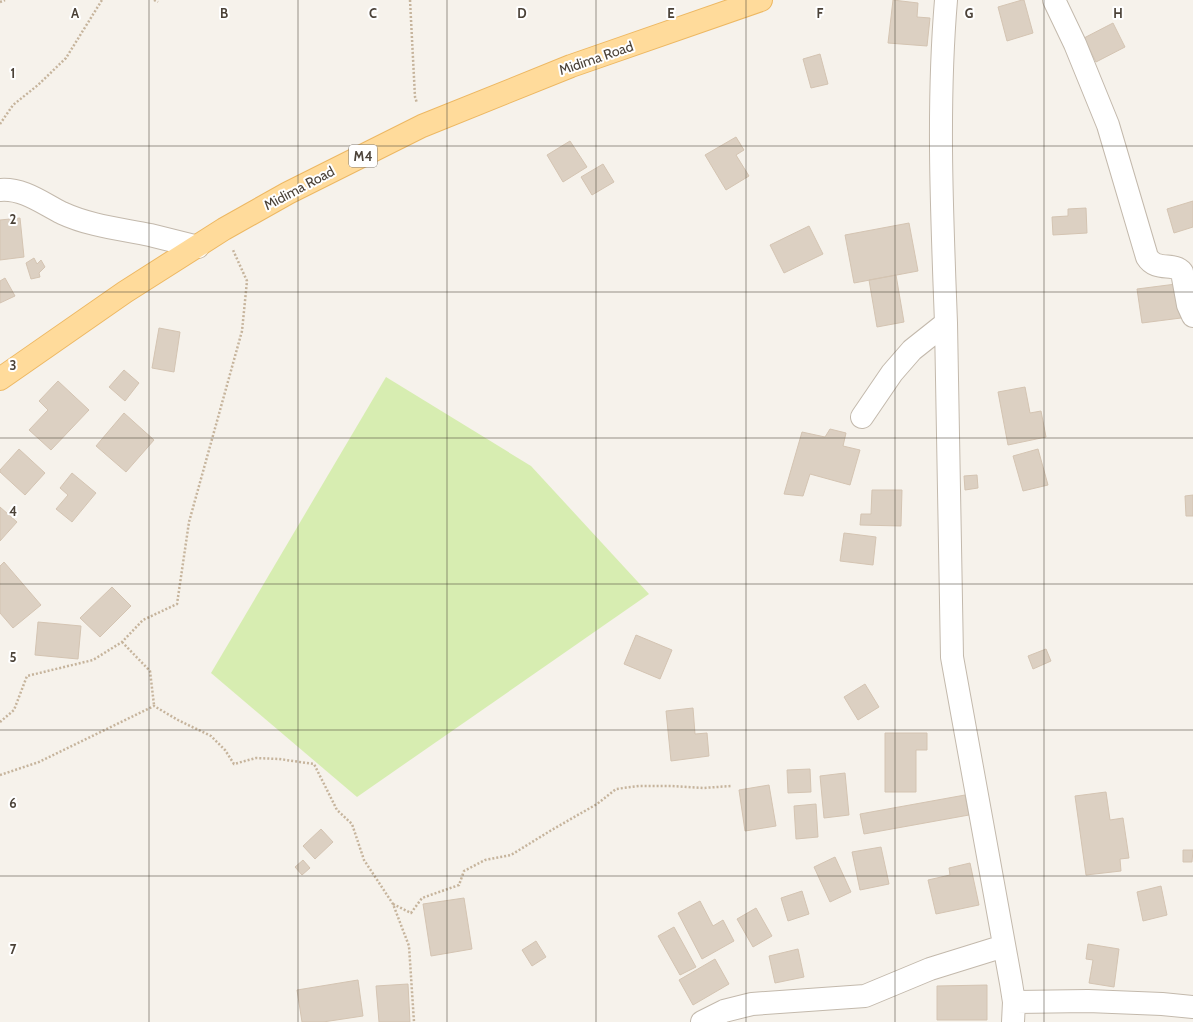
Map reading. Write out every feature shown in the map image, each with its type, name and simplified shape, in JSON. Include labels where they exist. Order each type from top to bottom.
[{"type":"main road","name":"Midima Road","points":[[0,380],[125,292],[198,247],[224,229],[288,193],[422,126],[571,66],[761,0]]},
{"type":"street","points":[[946,0],[943,41],[941,180],[946,323],[952,657],[1004,946],[1013,1012],[1088,1001],[1162,1004],[1193,1007]]},
{"type":"street","points":[[1054,0],[1075,44],[1108,125],[1147,257],[1150,262],[1155,265],[1177,269],[1182,272],[1188,305],[1193,316]]},
{"type":"street","points":[[0,190],[8,189],[23,193],[63,213],[100,226],[151,235],[198,247]]},
{"type":"street","points":[[862,417],[892,373],[912,350],[946,323]]},
{"type":"street","points":[[702,1022],[724,1011],[752,1004],[865,996],[930,969],[1004,946]]},
{"type":"path","points":[[0,2],[5,0]]},
{"type":"path","points":[[0,124],[12,105],[38,85],[66,58],[102,0]]},
{"type":"path","points":[[154,0],[158,2]]},
{"type":"path","points":[[410,0],[415,97]]},
{"type":"path","points":[[0,722],[14,710],[27,676],[93,660],[122,642],[143,620],[177,604],[189,522],[242,331],[247,281],[224,229]]},
{"type":"path","points":[[122,642],[150,671],[154,706]]},
{"type":"path","points":[[0,775],[39,762],[154,706]]},
{"type":"path","points":[[154,706],[178,720],[211,736],[225,750],[234,764],[256,758],[279,759],[314,764],[336,810],[352,824],[364,860],[393,904],[409,946],[414,1022]]},
{"type":"path","points":[[393,904],[411,913],[422,898],[459,885],[464,871],[485,860],[511,855],[597,804],[616,789],[639,786],[703,788],[731,786]]},
{"type":"green space","points":[[386,377],[531,466],[649,594],[357,797],[211,673]]},
{"type":"building","points":[[893,0],[918,3],[917,17],[930,18],[927,46],[888,43]]},
{"type":"building","points":[[1024,0],[1033,33],[1007,41],[998,7]]},
{"type":"building","points":[[1113,23],[1125,47],[1096,62],[1084,38]]},
{"type":"building","points":[[820,54],[828,84],[811,88],[803,59]]},
{"type":"building","points":[[736,137],[744,150],[736,155],[749,176],[726,190],[705,155]]},
{"type":"building","points":[[570,141],[587,167],[563,182],[547,155]]},
{"type":"building","points":[[603,164],[614,182],[592,195],[581,177]]},
{"type":"building","points":[[1193,201],[1193,227],[1174,233],[1167,209]]},
{"type":"building","points":[[1086,208],[1087,233],[1053,235],[1052,217],[1068,216],[1068,209]]},
{"type":"building","points":[[20,218],[24,257],[0,260],[0,220]]},
{"type":"building","points":[[909,223],[918,271],[854,283],[845,235]]},
{"type":"building","points":[[809,226],[823,254],[784,273],[770,245]]},
{"type":"building","points":[[34,258],[37,264],[41,260],[45,267],[39,273],[40,277],[31,279],[26,263]]},
{"type":"building","points":[[896,275],[904,322],[877,327],[869,280]]},
{"type":"building","points":[[5,278],[15,296],[0,303],[0,281]]},
{"type":"building","points":[[1176,284],[1181,318],[1142,323],[1137,289]]},
{"type":"building","points":[[159,328],[180,332],[174,372],[152,368]]},
{"type":"building","points":[[124,370],[139,383],[125,401],[109,387]]},
{"type":"building","points":[[58,381],[89,410],[51,450],[29,430],[48,410],[39,401]]},
{"type":"building","points":[[1025,387],[1030,413],[1041,411],[1046,437],[1008,445],[998,392]]},
{"type":"building","points":[[124,413],[154,440],[126,472],[96,446]]},
{"type":"building","points":[[830,429],[846,433],[843,446],[860,450],[850,485],[810,474],[803,496],[784,494],[802,432],[825,437]]},
{"type":"building","points":[[19,449],[45,473],[25,495],[0,472],[0,470]]},
{"type":"building","points":[[1038,449],[1048,485],[1023,491],[1013,456]]},
{"type":"building","points":[[72,473],[96,493],[72,522],[56,509],[68,495],[60,488]]},
{"type":"building","points":[[977,475],[978,488],[965,490],[964,476]]},
{"type":"building","points":[[872,490],[902,490],[901,526],[860,525],[861,514],[871,514]]},
{"type":"building","points":[[1193,495],[1193,516],[1186,516],[1185,496]]},
{"type":"building","points":[[0,507],[17,522],[0,541]]},
{"type":"building","points":[[844,533],[876,537],[873,565],[840,561]]},
{"type":"building","points":[[4,562],[41,605],[13,628],[0,613],[0,566]]},
{"type":"building","points":[[112,587],[131,606],[100,637],[80,618]]},
{"type":"building","points":[[38,622],[81,626],[78,659],[35,655]]},
{"type":"building","points":[[636,635],[672,650],[660,679],[624,664]]},
{"type":"building","points":[[1046,649],[1051,661],[1033,669],[1028,656]]},
{"type":"building","points":[[865,684],[879,707],[858,720],[844,697]]},
{"type":"building","points":[[693,708],[695,734],[707,733],[709,756],[671,761],[666,711]]},
{"type":"building","points":[[885,733],[927,733],[927,750],[916,750],[916,792],[885,792]]},
{"type":"building","points":[[810,769],[811,792],[788,793],[787,770]]},
{"type":"building","points":[[845,773],[849,815],[824,818],[820,776]]},
{"type":"building","points":[[769,785],[776,826],[745,831],[739,790]]},
{"type":"building","points":[[1106,792],[1110,820],[1123,818],[1129,858],[1120,859],[1121,871],[1086,875],[1075,796]]},
{"type":"building","points":[[965,795],[969,815],[864,834],[860,814]]},
{"type":"building","points":[[816,804],[818,837],[796,839],[794,806]]},
{"type":"building","points":[[321,829],[333,842],[315,859],[303,846]]},
{"type":"building","points":[[881,847],[889,884],[860,890],[852,852]]},
{"type":"building","points":[[1183,850],[1193,850],[1192,862],[1183,862]]},
{"type":"building","points":[[835,857],[851,892],[830,902],[814,867]]},
{"type":"building","points":[[303,860],[310,868],[302,875],[295,867]]},
{"type":"building","points":[[970,863],[979,905],[936,914],[928,880],[950,875],[949,868]]},
{"type":"building","points":[[1161,886],[1167,915],[1143,921],[1137,892]]},
{"type":"building","points":[[802,891],[809,914],[788,921],[781,898]]},
{"type":"building","points":[[464,898],[472,949],[431,956],[423,904]]},
{"type":"building","points":[[700,901],[713,926],[723,920],[734,941],[702,959],[678,913]]},
{"type":"building","points":[[756,908],[772,936],[753,947],[737,919]]},
{"type":"building","points":[[674,927],[696,967],[680,975],[658,936]]},
{"type":"building","points":[[536,941],[546,957],[532,966],[522,950]]},
{"type":"building","points":[[1088,944],[1119,949],[1114,987],[1089,983],[1093,960],[1086,959]]},
{"type":"building","points":[[798,949],[804,977],[775,983],[769,956]]},
{"type":"building","points":[[715,959],[729,984],[693,1005],[679,980]]},
{"type":"building","points":[[358,980],[363,1016],[323,1022],[302,1022],[297,990]]},
{"type":"building","points":[[408,984],[410,1022],[379,1022],[376,986]]},
{"type":"building","points":[[987,985],[987,1020],[937,1020],[937,986]]}]
